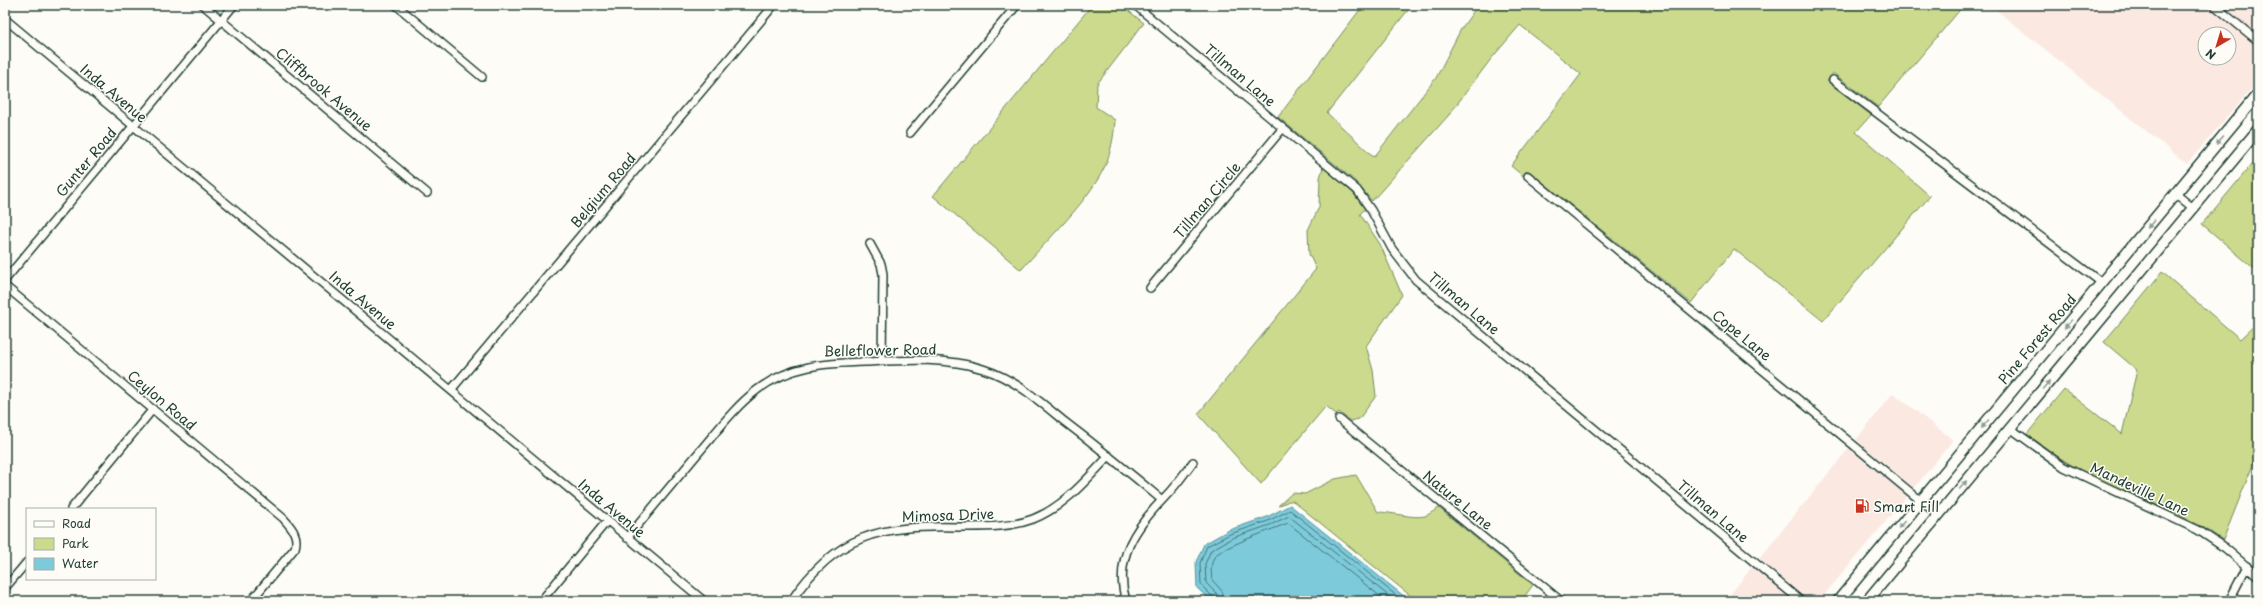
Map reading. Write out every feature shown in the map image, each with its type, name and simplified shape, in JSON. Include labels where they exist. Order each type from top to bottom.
[{"type":"main road","name":"Pine Forest Road","points":[[1838,601],[2258,94]]},
{"type":"main road","points":[[1867,601],[2258,130]]},
{"type":"street","name":"Cliffbrook Avenue","points":[[203,5],[427,193]]},
{"type":"street","name":"Gunter Road","points":[[5,280],[234,5]]},
{"type":"street","points":[[396,5],[482,77]]},
{"type":"street","name":"Belgium Road","points":[[451,390],[774,5]]},
{"type":"street","points":[[910,133],[1017,5]]},
{"type":"street","name":"Tillman Lane","points":[[1135,5],[1357,190],[1372,210],[1392,249],[1416,280],[1801,601]]},
{"type":"street","points":[[2214,5],[2258,41]]},
{"type":"street","name":"Inda Avenue","points":[[5,19],[704,601]]},
{"type":"street","points":[[1833,80],[2102,283]]},
{"type":"street","name":"Tillman Circle","points":[[1150,288],[1283,128]]},
{"type":"street","name":"Cope Lane","points":[[1528,176],[1938,515]]},
{"type":"street","points":[[2176,194],[2193,208]]},
{"type":"street","points":[[870,244],[881,264],[883,274],[882,361]]},
{"type":"street","name":"Ceylon Road","points":[[5,286],[283,518],[295,532],[296,539],[292,552],[251,601]]},
{"type":"street","name":"Belleflower Road","points":[[627,538],[728,418],[748,397],[765,384],[785,374],[815,365],[882,361],[938,361],[970,365],[994,373],[1024,389],[1162,500]]},
{"type":"street","points":[[72,508],[153,410]]},
{"type":"street","name":"Nature Lane","points":[[1339,419],[1561,601]]},
{"type":"street","name":"Mandeville Lane","points":[[2010,428],[2064,467],[2193,527],[2225,548],[2258,576]]},
{"type":"street","name":"Mimosa Drive","points":[[791,601],[809,578],[846,544],[881,530],[1002,526],[1031,520],[1056,508],[1109,456]]},
{"type":"street","points":[[1126,601],[1122,574],[1128,546],[1134,534],[1152,509],[1162,500],[1193,462]]},
{"type":"street","points":[[541,601],[607,521]]},
{"type":"street","points":[[5,588],[26,563]]},
{"type":"street","points":[[2229,601],[2247,566]]},
{"type":"shaded area","points":[[1990,5],[2206,5],[2232,26],[2197,26],[2197,66],[2237,66],[2237,30],[2258,47],[2258,81],[2187,164]]},
{"type":"shaded area","points":[[2222,5],[2258,5],[2258,34],[2254,32]]},
{"type":"shaded area","points":[[1893,393],[1953,440],[1914,488],[1856,440]]},
{"type":"shaded area","points":[[1849,448],[1907,496],[1819,601],[1809,601],[1759,559]]},
{"type":"shaded area","points":[[1752,567],[1793,601],[1725,601]]},
{"type":"green space","points":[[1092,5],[1121,5],[1144,23],[1097,84],[1096,107],[1115,120],[1110,150],[1104,168],[1088,194],[1066,221],[1021,270],[933,196]]},
{"type":"green space","points":[[1359,5],[1412,5],[1327,113],[1374,157],[1436,78],[1461,29],[1478,5],[1964,5],[1878,107],[1833,73],[1827,81],[1871,115],[1856,132],[1930,196],[1823,321],[1734,249],[1691,303],[1528,170],[1523,176],[1511,166],[1581,74],[1520,25],[1491,59],[1448,116],[1372,201],[1355,181],[1278,117],[1362,7]]},
{"type":"green space","points":[[2258,157],[2258,272],[2202,224]]},
{"type":"green space","points":[[1323,167],[1354,194],[1365,209],[1360,214],[1380,244],[1402,295],[1366,346],[1373,370],[1376,396],[1359,419],[1350,421],[1339,412],[1336,414],[1326,406],[1261,484],[1198,414],[1316,269],[1309,254],[1308,230],[1319,207],[1320,178]]},
{"type":"green space","points":[[2162,272],[2240,339],[2258,322],[2258,452],[2223,540],[2174,512],[2080,470],[2057,456],[2027,434],[2064,389],[2122,434],[2137,370],[2104,342]]},
{"type":"green space","points":[[1356,475],[1378,512],[1420,517],[1425,516],[1439,508],[1533,585],[1521,601],[1417,601],[1293,501],[1289,501],[1278,506],[1292,493],[1305,494],[1335,479]]},
{"type":"water","points":[[1290,505],[1410,601],[1211,601],[1197,588],[1196,562],[1204,544],[1229,530],[1267,517]]},
{"type":"place","name":"Smart Fill","points":[[1862,506]]}]
